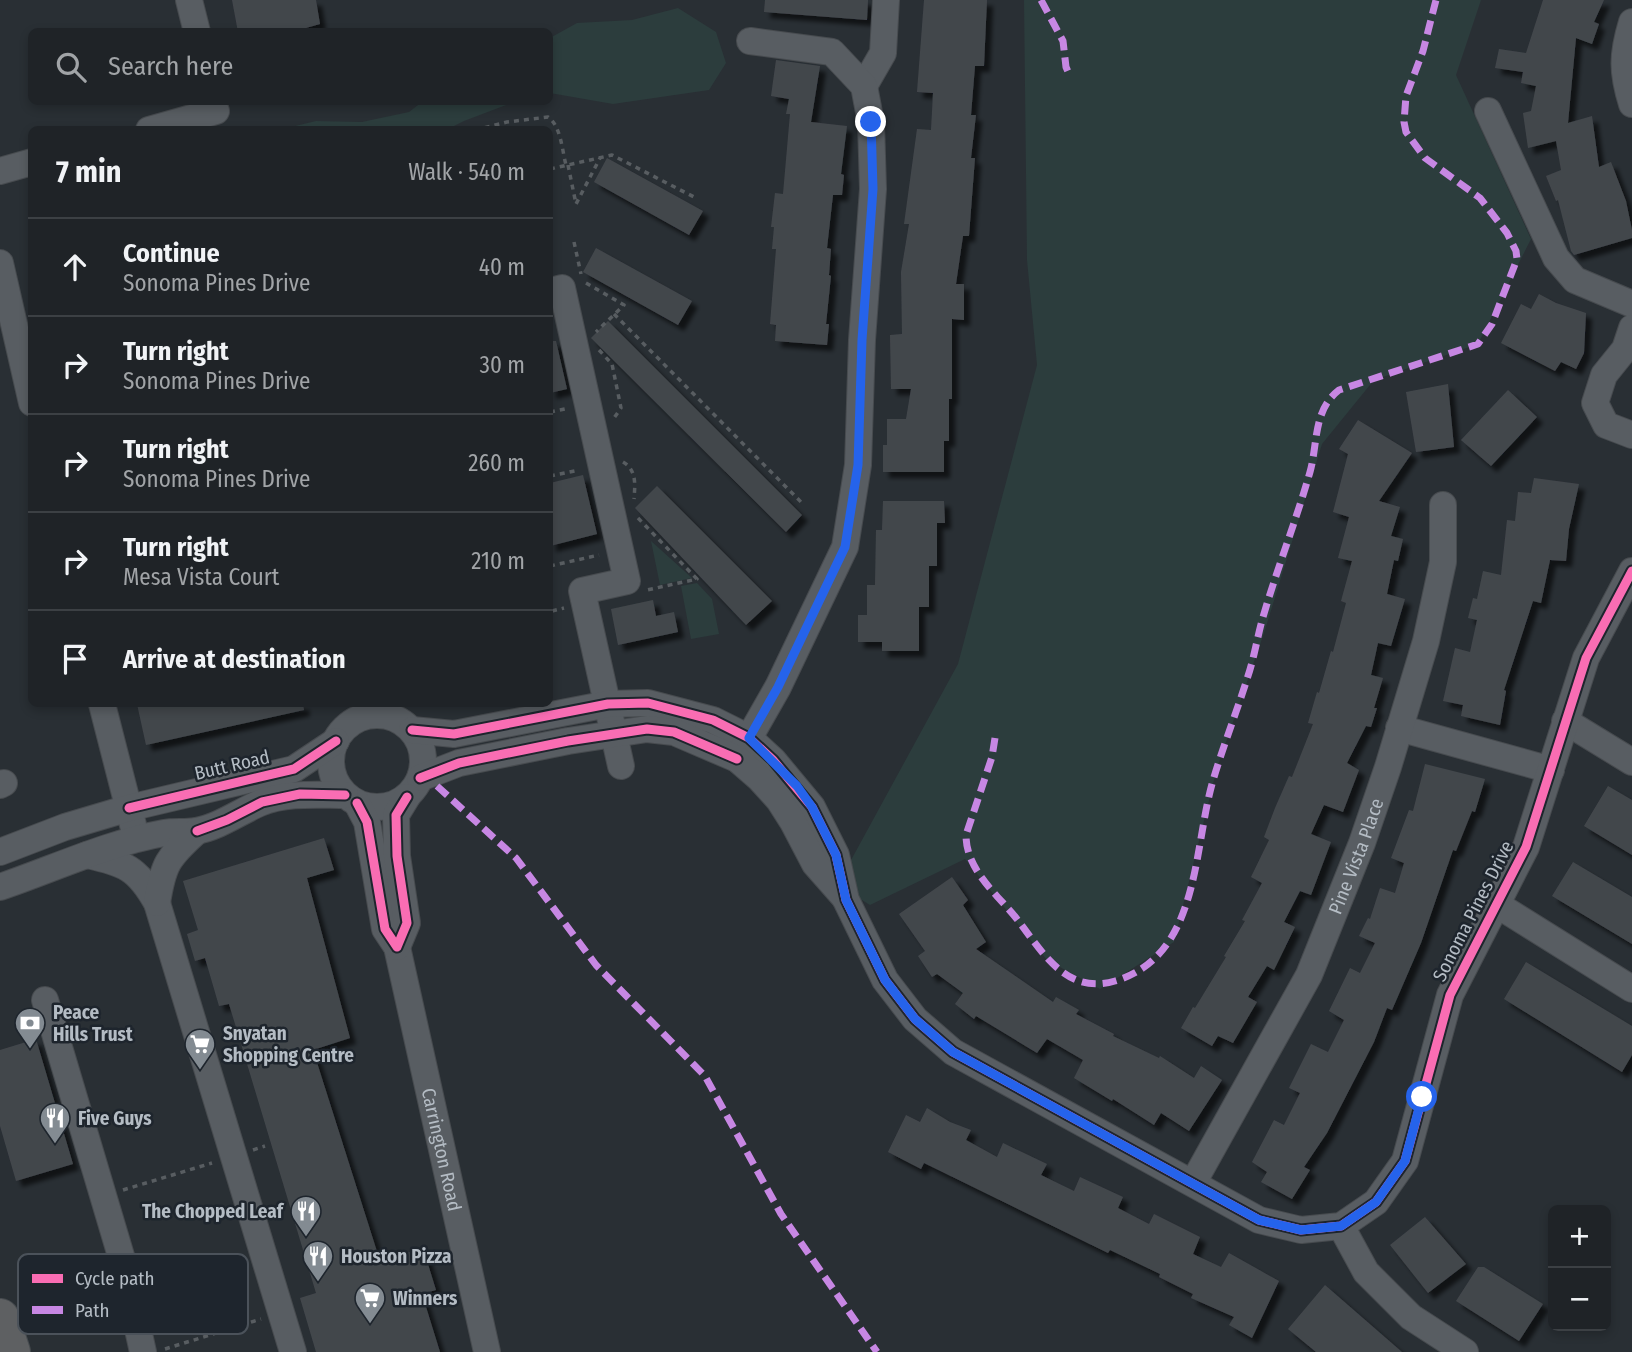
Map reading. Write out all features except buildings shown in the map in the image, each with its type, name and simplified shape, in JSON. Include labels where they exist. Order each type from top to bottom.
[{"type":"highway","points":[[0,1318],[11,1352]]},
{"type":"street","points":[[189,0],[196,28]]},
{"type":"street","points":[[864,86],[883,53],[886,0]]},
{"type":"street","points":[[1632,22],[1623,51],[1626,86],[1632,104]]},
{"type":"street","points":[[743,748],[778,687],[845,547],[858,465],[862,340],[873,189],[871,122],[864,86],[832,52],[750,41]]},
{"type":"street","points":[[1488,111],[1556,258],[1575,280],[1632,304]]},
{"type":"street","points":[[166,126],[217,114]]},
{"type":"street","points":[[0,171],[28,163]]},
{"type":"street","points":[[0,263],[28,386]]},
{"type":"street","points":[[553,290],[562,288],[627,581],[582,590],[621,766]]},
{"type":"street","points":[[1632,328],[1625,349],[1604,375],[1595,403],[1606,425],[1632,435]]},
{"type":"street","name":"Pine Vista Place","points":[[1193,1184],[1309,975],[1362,843],[1426,641],[1443,562],[1443,505]]},
{"type":"street","name":"Sonoma Pines Drive","points":[[397,717],[454,734],[608,704],[648,703],[713,720],[743,748],[781,769],[812,807],[836,855],[846,900],[885,980],[915,1019],[953,1052],[1259,1220],[1301,1230],[1341,1226],[1376,1202],[1405,1161],[1450,995],[1526,847],[1586,658],[1632,571]]},
{"type":"street","points":[[103,707],[137,840]]},
{"type":"street","points":[[342,707],[339,736],[332,755],[332,769],[337,783],[351,799]]},
{"type":"street","points":[[0,887],[87,855],[164,832],[197,831],[227,820],[262,802],[300,794],[351,799],[370,807],[383,807],[414,788],[424,766],[423,753],[397,717],[367,716],[353,722],[339,736]]},
{"type":"street","points":[[1565,721],[1632,762]]},
{"type":"street","points":[[1399,728],[1551,770]]},
{"type":"street","name":"Sonoma Pines Drive","points":[[414,788],[459,763],[614,733],[647,729],[674,732],[743,748]]},
{"type":"street","name":"Butt Road","points":[[0,852],[65,827],[129,808],[294,769],[339,736]]},
{"type":"street","name":"Carrington Road","points":[[397,947],[407,923],[397,856],[396,815],[414,788]]},
{"type":"street","name":"Carrington Road","points":[[351,799],[367,822],[385,929],[397,947],[487,1352]]},
{"type":"street","points":[[157,903],[166,863],[197,831]]},
{"type":"street","points":[[87,855],[122,863],[134,871],[148,886],[157,903],[293,1352]]},
{"type":"street","points":[[1496,904],[1632,989]]},
{"type":"street","points":[[45,1000],[120,1254]]},
{"type":"street","points":[[1341,1226],[1366,1272],[1411,1317],[1465,1352]]},
{"type":"street","points":[[139,1334],[143,1352]]},
{"type":"path","points":[[491,126],[548,117],[552,119],[576,204],[600,158]]},
{"type":"path","points":[[553,168],[612,155],[696,198]]},
{"type":"path","points":[[574,242],[583,282],[624,305],[589,339]]},
{"type":"path","points":[[614,314],[802,503]]},
{"type":"path","points":[[596,348],[612,364],[621,408],[615,415],[613,426]]},
{"type":"path","points":[[553,475],[584,469]]},
{"type":"path","points":[[553,565],[600,555]]},
{"type":"path","points":[[103,1196],[265,1146]]},
{"type":"path","points":[[248,1322],[281,1312]]},
{"type":"path","points":[[155,1352],[212,1334]]},
{"type":"shaded area","points":[[1024,0],[1481,0],[1456,75],[1531,239],[1478,344],[1374,380],[1322,444],[1264,633],[1217,768],[1174,942],[1100,989],[1047,960],[965,859],[870,905],[857,897],[850,862],[958,664],[1037,365],[1027,260]]},
{"type":"shaded area","points":[[678,8],[716,32],[726,63],[709,90],[613,104],[553,94],[553,36],[577,23],[632,20]]},
{"type":"shaded area","points":[[418,105],[506,105],[454,126],[295,126],[316,121],[362,122],[409,112]]},
{"type":"shaded area","points":[[651,541],[692,578],[660,585]]},
{"type":"shaded area","points":[[697,583],[712,599],[719,634],[691,639],[681,586]]},
{"type":"marked path","points":[[1041,0],[1063,41],[1069,74]]},
{"type":"marked path","points":[[995,738],[992,757],[966,835],[972,861],[978,872],[1038,948],[1071,977],[1098,984],[1115,981],[1143,968],[1163,949],[1178,926],[1188,899],[1212,784],[1249,671],[1268,599],[1305,490],[1325,407],[1339,390],[1478,344],[1492,324],[1517,259],[1507,233],[1480,198],[1425,158],[1406,132],[1406,96],[1423,51],[1436,0]]},
{"type":"marked path","points":[[437,786],[516,858],[596,965],[705,1076],[781,1214],[877,1352]]},
{"type":"cycle path","points":[[412,730],[454,734],[608,704],[648,703],[713,720],[749,738],[773,760],[812,807],[836,855],[846,900],[885,980],[915,1019],[953,1052],[1259,1220],[1301,1230],[1341,1226],[1376,1202],[1405,1161],[1450,995],[1526,847],[1586,658],[1632,571]]},
{"type":"cycle path","points":[[420,778],[459,763],[568,741],[647,729],[674,732],[737,759]]},
{"type":"cycle path","points":[[129,808],[294,769],[336,741]]},
{"type":"cycle path","points":[[197,831],[227,820],[262,802],[300,794],[345,795]]},
{"type":"cycle path","points":[[397,947],[407,923],[397,856],[396,815],[407,797]]},
{"type":"cycle path","points":[[357,803],[367,822],[385,929],[397,947]]},
{"type":"place","name":"Peace Hills Trust","points":[[30,1050]]},
{"type":"place","name":"Snyatan Shopping Centre","points":[[200,1071]]},
{"type":"place","name":"Five Guys","points":[[55,1145]]},
{"type":"place","name":"The Chopped Leaf","points":[[306,1238]]},
{"type":"place","name":"Houston Pizza","points":[[318,1283]]},
{"type":"place","name":"Winners","points":[[370,1325]]},
{"type":"route","points":[[871,122],[873,189],[862,340],[858,465],[845,547],[778,687],[749,738],[797,786],[812,807],[836,855],[846,900],[885,980],[915,1019],[953,1052],[1259,1220],[1301,1230],[1341,1226],[1376,1202],[1405,1161],[1422,1097]]}]
